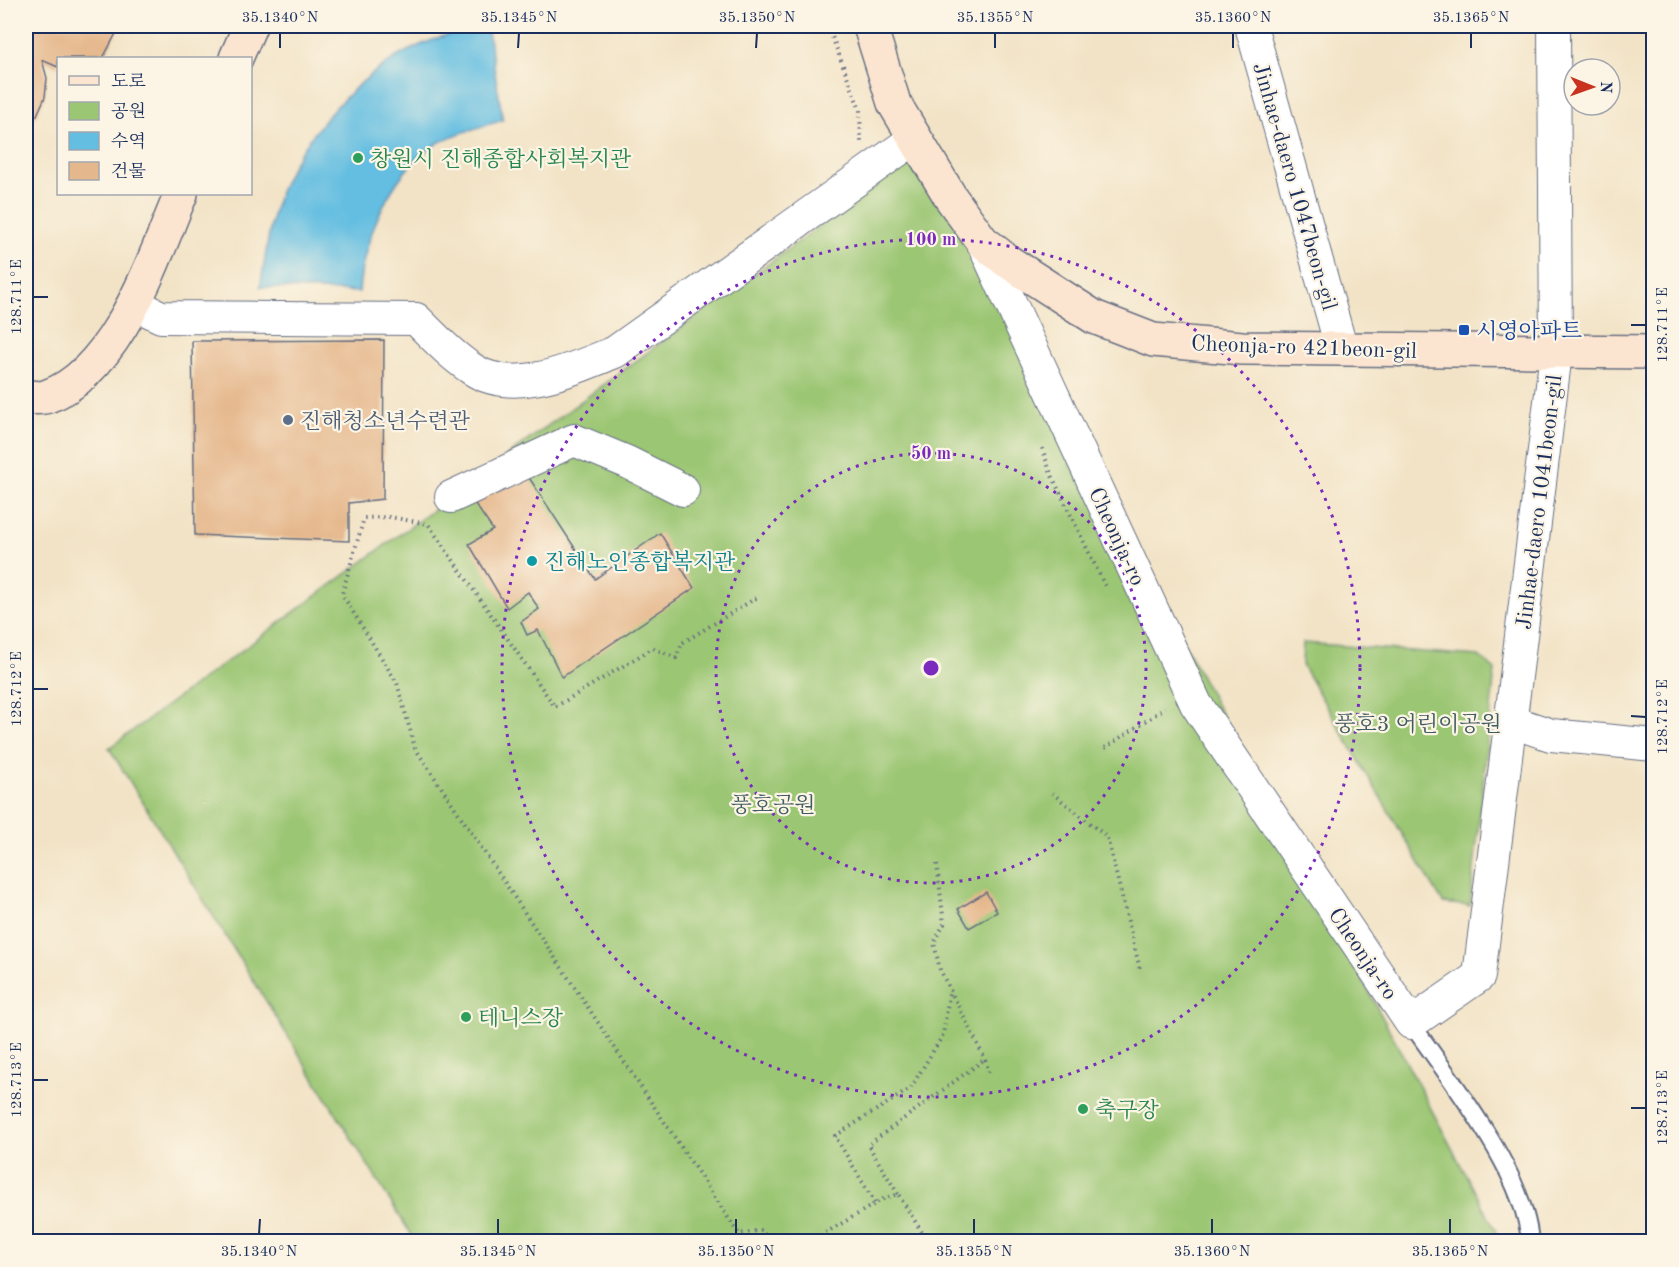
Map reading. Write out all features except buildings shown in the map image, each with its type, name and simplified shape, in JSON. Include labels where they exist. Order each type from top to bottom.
[{"type":"main road","name":"Cheonja-ro","points":[[870,26],[894,103],[951,198],[982,241]]},
{"type":"main road","points":[[26,397],[47,397],[86,375],[135,304],[181,195]]},
{"type":"main road","name":"Cheonja-ro 421beon-gil","points":[[982,241],[1007,261],[1094,317],[1153,340],[1242,348],[1341,347],[1556,353],[1653,352]]},
{"type":"street","name":"Jinhae-daero 1047beon-gil","points":[[1251,26],[1341,347]]},
{"type":"street","name":"Jinhae-daero 1041beon-gil","points":[[1411,1023],[1479,976],[1556,353],[1554,26]]},
{"type":"street","points":[[135,304],[161,317],[416,319],[441,344],[474,371],[510,381],[547,376],[574,369],[615,352],[914,139]]},
{"type":"street","name":"Cheonja-ro","points":[[982,241],[1196,704],[1411,1023]]},
{"type":"street","points":[[451,497],[574,441],[627,462],[683,490]]},
{"type":"street","points":[[1512,722],[1551,735],[1653,745]]},
{"type":"lane","points":[[1411,1023],[1503,1158],[1529,1228],[1530,1242]]},
{"type":"path","points":[[828,26],[860,110],[861,178]]},
{"type":"path","points":[[1040,442],[1050,474],[1108,592]]},
{"type":"path","points":[[756,598],[682,644],[676,658],[653,648],[555,707],[428,524],[390,517],[364,518],[342,594],[397,683],[415,748],[739,1234],[762,1230],[769,1242]]},
{"type":"path","points":[[1105,748],[1166,709],[1160,698]]},
{"type":"path","points":[[1052,793],[1107,837],[1140,969]]},
{"type":"path","points":[[937,864],[944,924],[934,943],[940,970],[985,1059],[989,1073]]},
{"type":"path","points":[[875,1203],[835,1136],[910,1089],[943,1035],[950,989]]},
{"type":"path","points":[[928,1242],[868,1145],[985,1059]]},
{"type":"path","points":[[810,1242],[875,1203],[898,1194]]},
{"type":"green space","name":"풍호공원","points":[[922,151],[1496,1231],[1494,1241],[415,1241],[109,748]]},
{"type":"green space","name":"풍호3 어린이공원","points":[[1303,643],[1479,656],[1495,670],[1470,906],[1443,903],[1302,665]]},
{"type":"water","name":"창원시 진해종합사회복지관","points":[[487,26],[503,120],[446,139],[427,150],[411,165],[396,184],[374,226],[361,271],[359,292],[260,287],[277,201],[296,160],[324,120],[359,85],[395,58],[436,39]]},
{"type":"place","name":"창원시 진해종합사회복지관","points":[[358,158]]},
{"type":"place","name":"시영아파트","points":[[1464,330]]},
{"type":"place","name":"진해청소년수련관","points":[[288,420]]},
{"type":"place","name":"진해노인종합복지관","points":[[532,561]]},
{"type":"place","name":"테니스장","points":[[466,1017]]},
{"type":"place","name":"축구장","points":[[1083,1109]]}]
